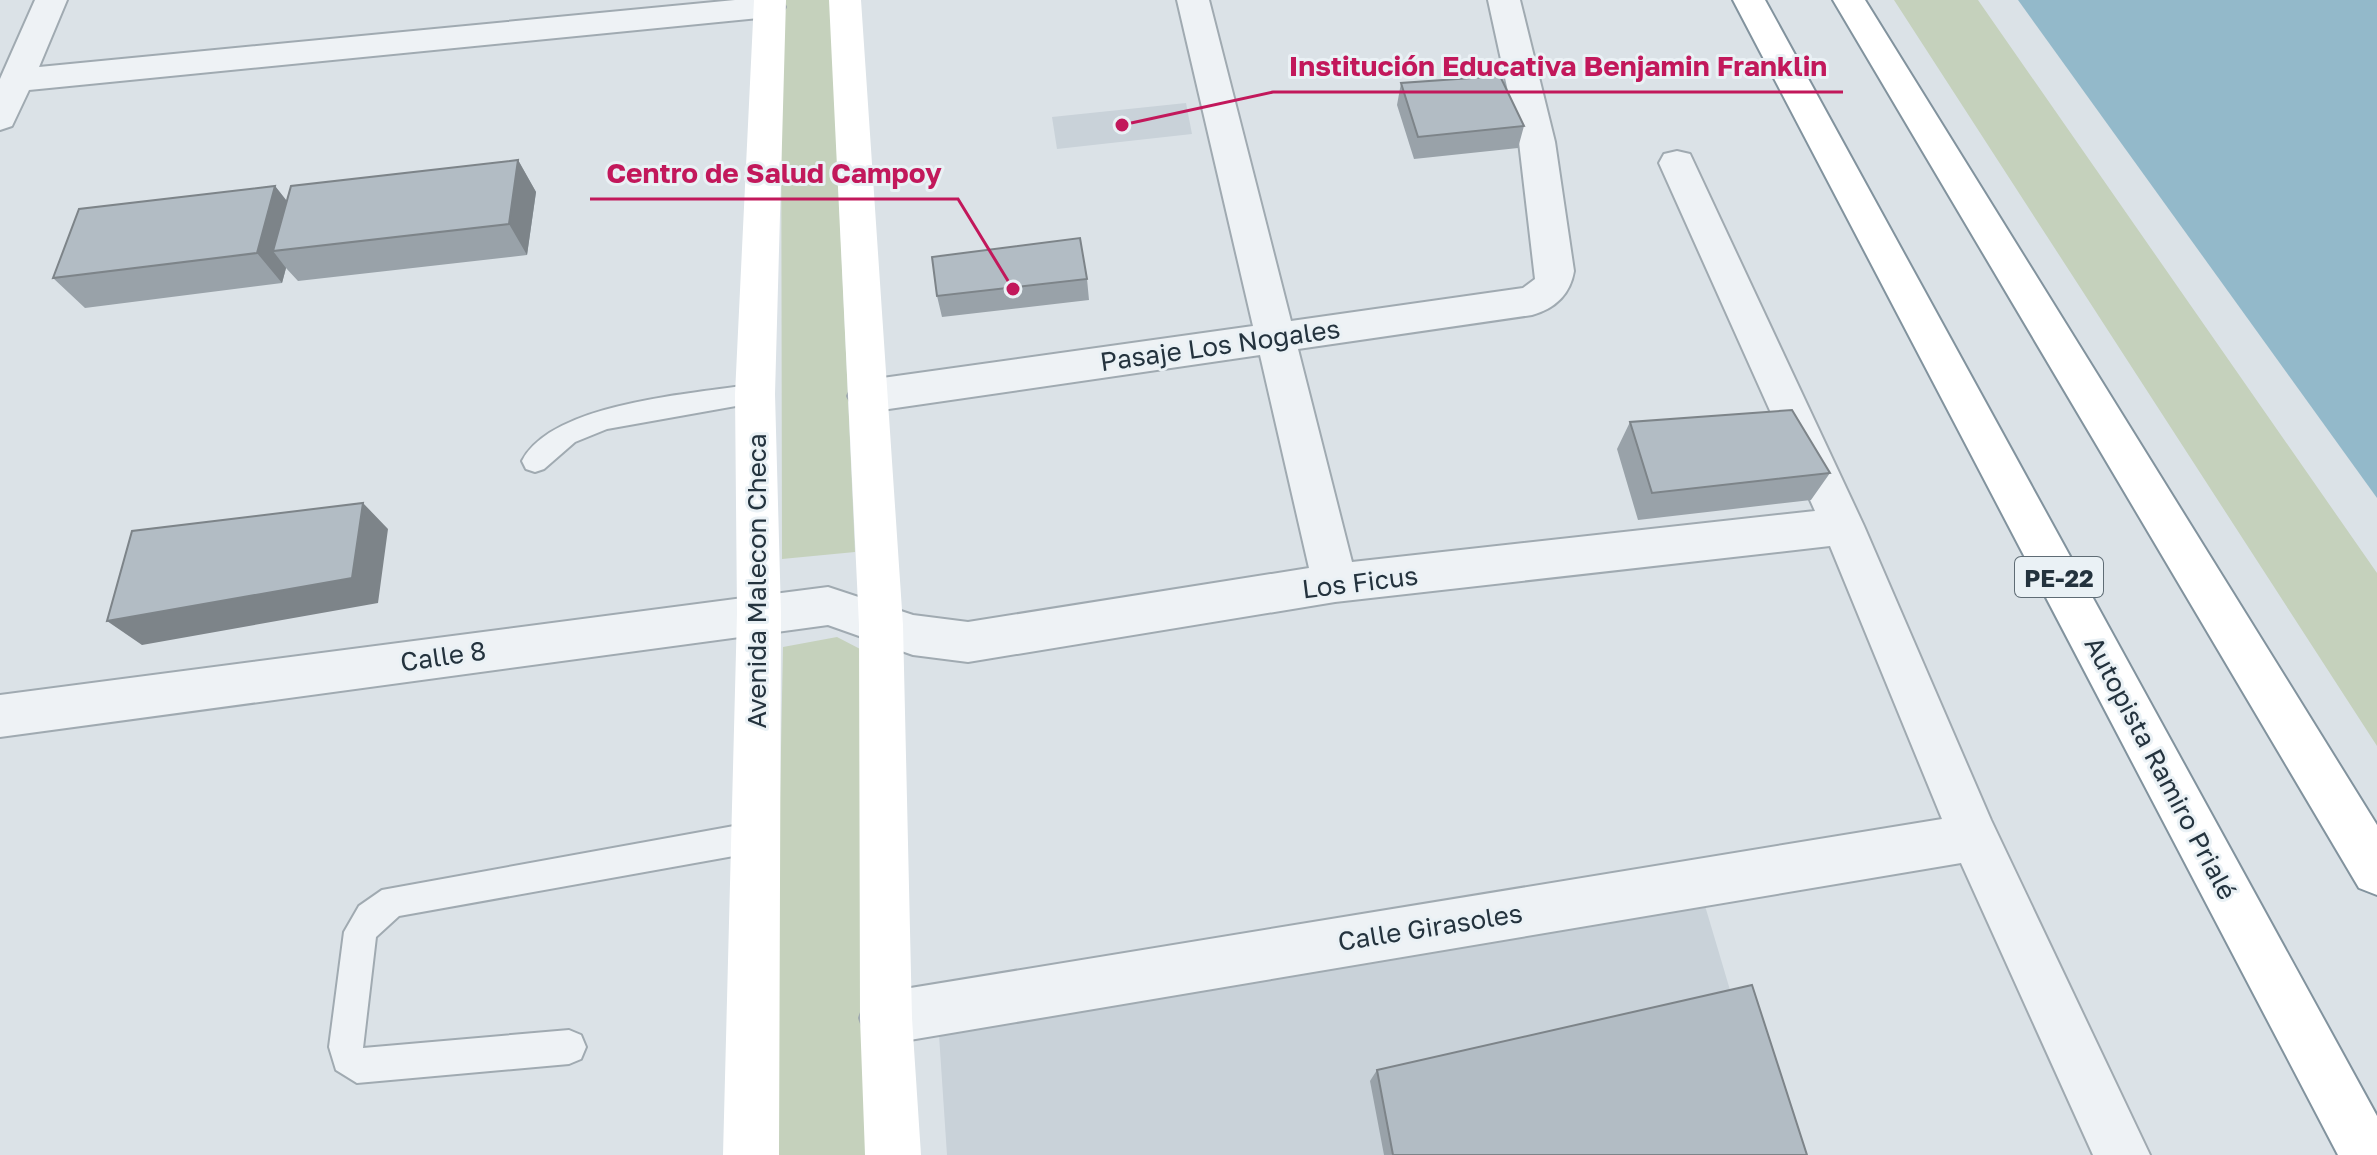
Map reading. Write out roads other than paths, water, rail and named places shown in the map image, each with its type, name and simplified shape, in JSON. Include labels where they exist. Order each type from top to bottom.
[{"type":"main road","name":"Autopista Ramiro Prialé","points":[[1749,0],[2368,1155]]},
{"type":"main road","points":[[1849,0],[2377,871]]},
{"type":"main road","name":"Avenida Malecon Checa","points":[[751,1155],[759,613],[755,394],[769,4]]},
{"type":"main road","points":[[845,7],[881,625],[886,1018],[893,1155]]},
{"type":"street","points":[[0,118],[15,66],[51,0]]},
{"type":"street","points":[[1193,0],[1335,583]]},
{"type":"street","name":"Pasaje Los Nogales","points":[[868,396],[1532,301],[1554,283],[1555,271],[1537,142],[1504,0]]},
{"type":"street","points":[[15,66],[769,4]]},
{"type":"street","points":[[1677,163],[1843,526],[1974,837],[2122,1155]]},
{"type":"street","name":"Los Ficus","points":[[881,625],[947,642],[968,642],[1335,583],[1843,526]]},
{"type":"street","name":"Calle 8","points":[[0,716],[759,613],[845,607],[881,625]]},
{"type":"street","name":"Calle Girasoles","points":[[886,1018],[1974,837]]},
{"type":"lane","points":[[535,461],[566,435],[603,419],[755,394]]},
{"type":"lane","points":[[569,1047],[357,1066],[348,1058],[346,1047],[360,932],[370,917],[393,901],[756,837]]},
{"type":"water","points":[[2018,0],[2377,0],[2377,498]]},
{"type":"place","name":"Institución Educativa Benjamin Franklin","points":[[1122,125]]},
{"type":"place","name":"Centro de Salud Campoy","points":[[1013,289]]}]
